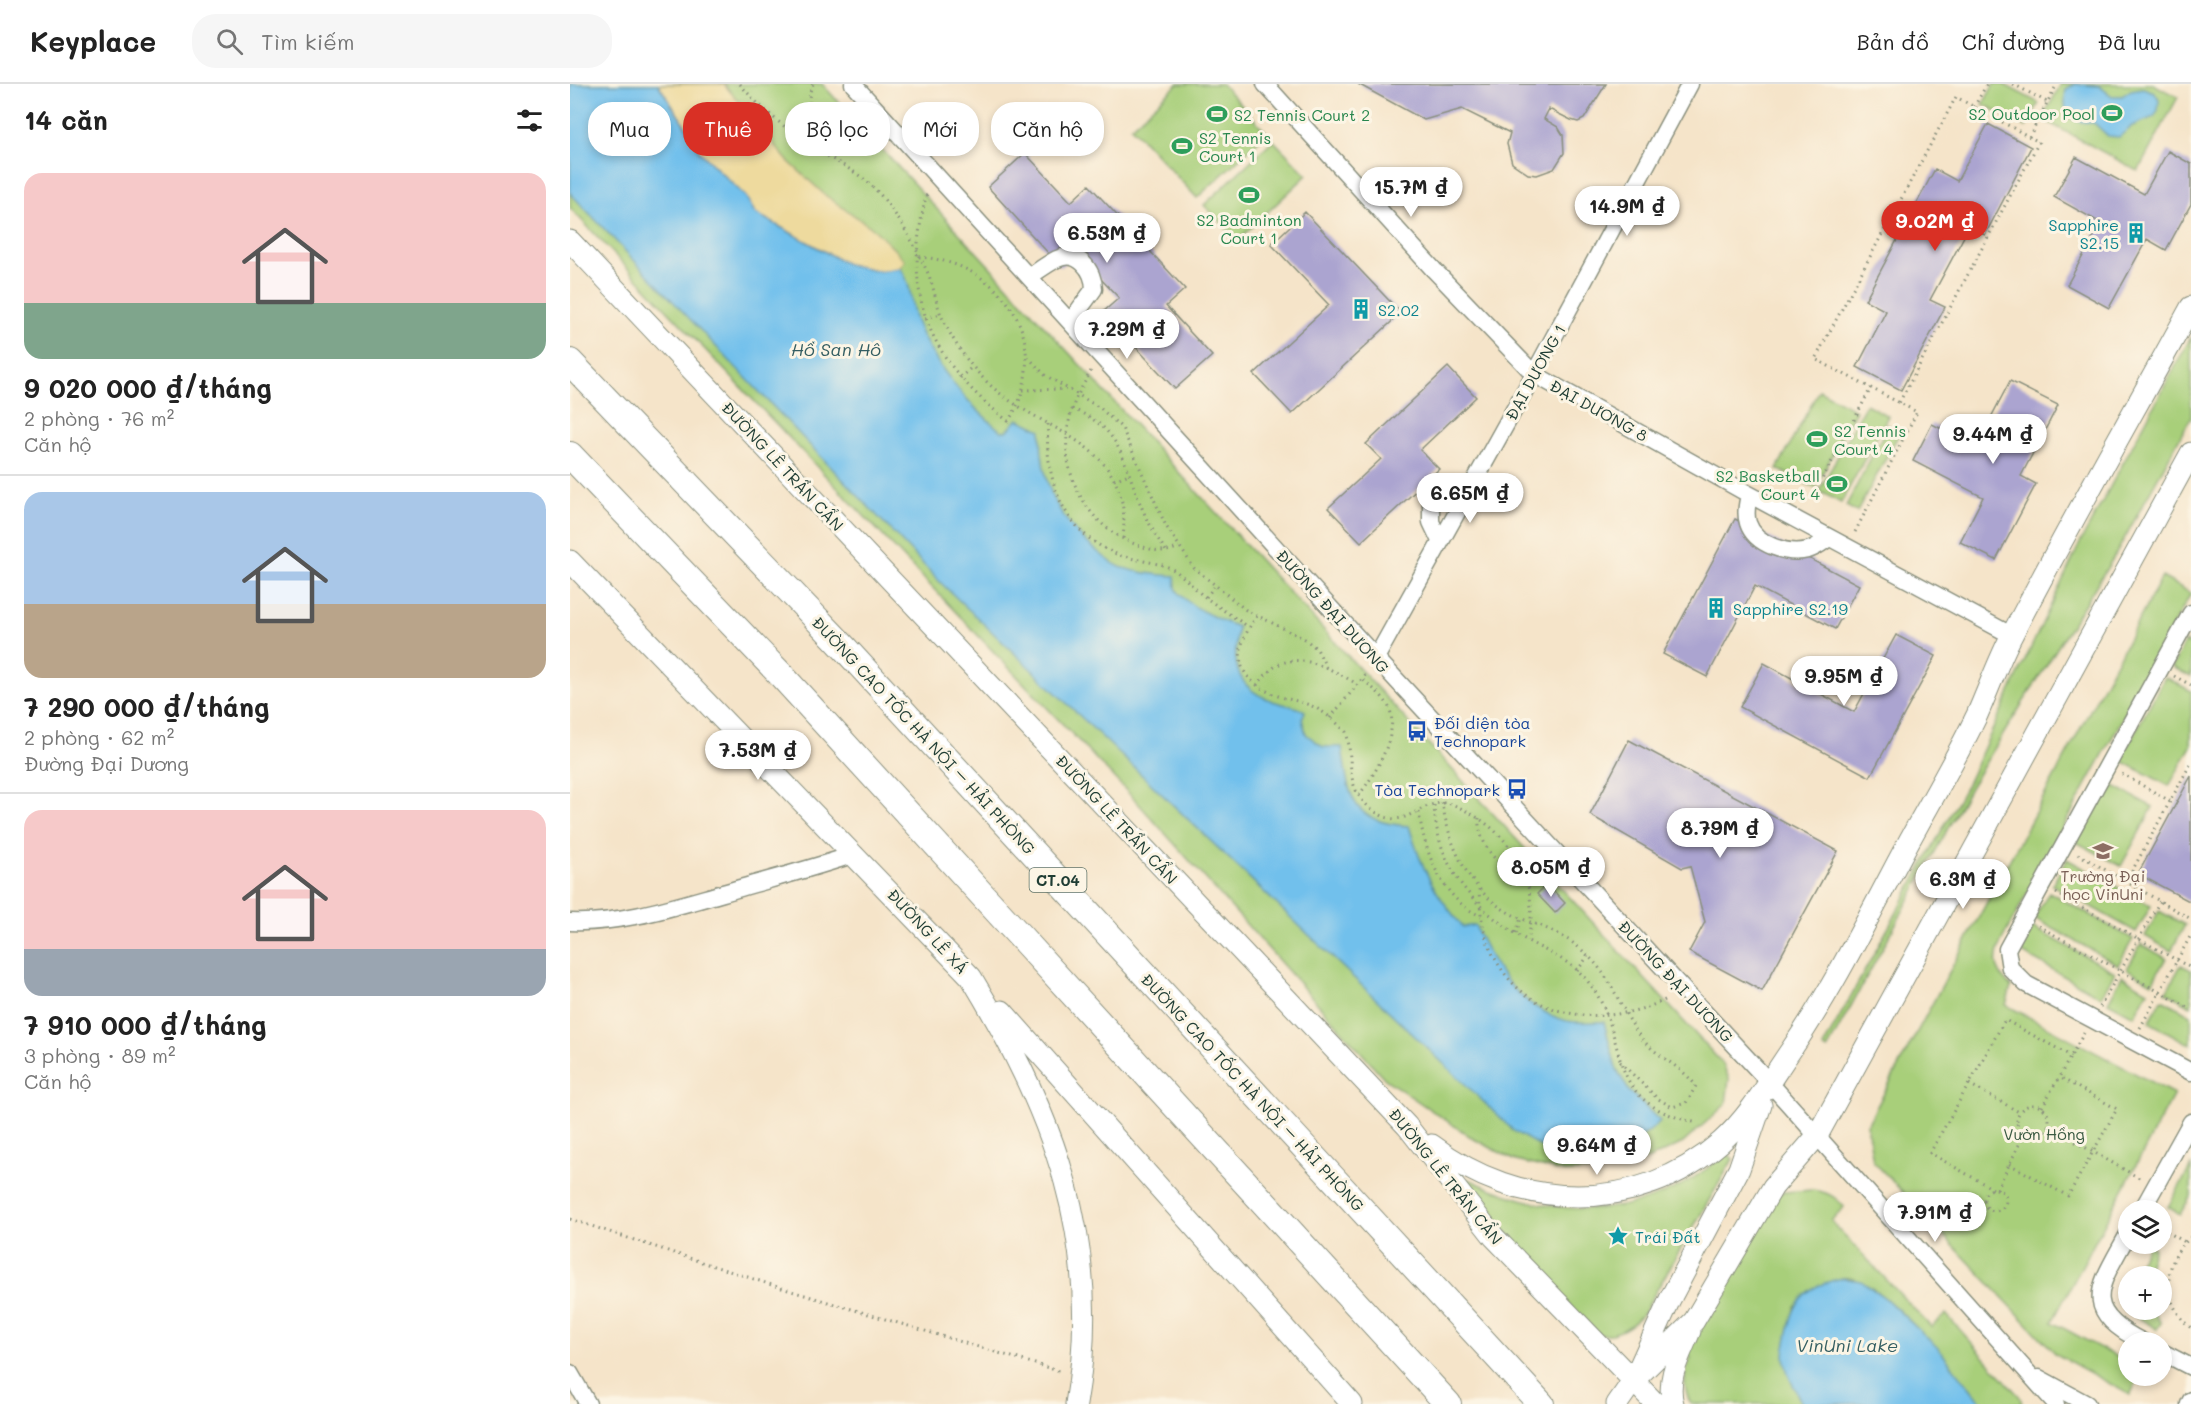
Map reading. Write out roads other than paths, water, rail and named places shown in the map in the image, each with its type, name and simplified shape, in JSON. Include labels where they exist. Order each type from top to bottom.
[{"type":"highway","name":"ĐƯỜNG CAO TỐC HÀ NỘI – HẢI PHÒNG","points":[[570,362],[837,640],[1541,1404]]},
{"type":"highway","points":[[570,456],[790,685],[1448,1404]]},
{"type":"main road","name":"ĐƯỜNG LÊ TRẦN CẨN","points":[[570,241],[1407,1126],[1494,1237],[1656,1404]]},
{"type":"main road","points":[[1407,1126],[1457,1164],[1534,1192],[1569,1197],[1605,1195],[1650,1185],[1675,1173],[1718,1144],[1742,1121],[1822,1004],[1976,716],[2011,635],[2191,307]]},
{"type":"main road","points":[[1672,1404],[1671,1376],[1694,1321],[1773,1187],[1817,1136],[2191,453]]},
{"type":"main road","name":"ĐƯỜNG LÊ XÁ","points":[[570,561],[972,977],[1040,1103],[1058,1153],[1082,1260],[1085,1313],[1081,1377],[1076,1404]]},
{"type":"main road","points":[[972,977],[1352,1404]]},
{"type":"main road","points":[[1617,1404],[1633,1381],[1670,1299],[1739,1168],[1769,1082]]},
{"type":"main road","points":[[1633,1381],[1694,1321]]},
{"type":"street","name":"ĐƯỜNG ĐẠI DƯƠNG","points":[[853,84],[1070,322],[1372,665],[1769,1082],[2056,1404]]},
{"type":"street","name":"ĐẠI DƯƠNG 8","points":[[1265,84],[1434,270],[1534,374],[1749,495],[2011,635]]},
{"type":"street","name":"ĐẠI DƯƠNG 1","points":[[1372,665],[1534,374],[1690,84]]},
{"type":"street","points":[[1029,277],[1059,258],[1069,257],[1080,261],[1092,272],[1094,289],[1070,322]]},
{"type":"street","points":[[1440,541],[1431,522],[1429,512],[1431,503],[1440,495],[1467,494]]},
{"type":"street","points":[[1749,495],[1748,524],[1754,534],[1766,543],[1789,551],[1808,550],[1829,538]]},
{"type":"street","points":[[2191,613],[2007,949],[2010,968],[2026,984],[2191,1072]]},
{"type":"street","points":[[570,922],[605,921],[636,916],[802,872],[855,854]]},
{"type":"street","points":[[2148,1200],[2191,1122]]},
{"type":"street","points":[[2118,1252],[2103,1280],[2099,1297],[2104,1314],[2114,1325],[2126,1332]]},
{"type":"street","points":[[2172,1357],[2191,1367]]},
{"type":"street","points":[[2027,1372],[2087,1404]]},
{"type":"street","points":[[570,1373],[588,1404]]},
{"type":"water","name":"Hồ San Hô","points":[[570,84],[658,84],[670,102],[588,102],[588,156],[671,156],[671,104],[683,122],[683,156],[704,156],[746,197],[755,213],[847,264],[880,271],[900,268],[907,280],[916,321],[923,336],[941,367],[964,395],[1001,431],[1007,431],[1018,419],[1041,430],[1041,447],[1047,479],[1058,507],[1067,521],[1090,545],[1112,563],[1134,571],[1175,576],[1177,590],[1188,602],[1238,627],[1235,650],[1238,671],[1242,680],[1249,688],[1270,700],[1305,711],[1302,719],[1306,734],[1323,747],[1342,747],[1347,780],[1356,804],[1375,819],[1389,824],[1409,826],[1424,868],[1444,903],[1463,927],[1475,925],[1499,971],[1522,996],[1535,1007],[1567,1021],[1604,1022],[1616,1068],[1629,1091],[1660,1121],[1638,1139],[1596,1154],[1566,1155],[1552,1152],[1515,1132],[942,584],[570,193]]},
{"type":"water","name":"S2 Outdoor Pool","points":[[2076,84],[2099,86],[2112,96],[2122,96],[2131,90],[2143,88],[2154,92],[2159,99],[2158,110],[2154,117],[2132,126],[2119,137],[2108,136],[2094,123],[2078,121],[2069,116],[2065,106],[2066,89]]},
{"type":"water","name":"VinUni Lake","points":[[1843,1278],[1861,1281],[1885,1298],[1937,1347],[1983,1404],[1802,1404],[1786,1368],[1784,1355],[1794,1310],[1805,1294],[1812,1289]]},
{"type":"place","name":"S2 Outdoor Pool","points":[[2112,113]]},
{"type":"place","name":"S2 Tennis Court 2","points":[[1217,114]]},
{"type":"place","name":"S2 Tennis Court 1","points":[[1182,146]]},
{"type":"place","name":"S2 Badminton Court 1","points":[[1249,195]]},
{"type":"place","name":"Sapphire S2.15","points":[[2136,233]]},
{"type":"place","name":"S2.02","points":[[1361,309]]},
{"type":"place","name":"S2 Tennis Court 4","points":[[1817,439]]},
{"type":"place","name":"S2 Basketball Court 4","points":[[1837,484]]},
{"type":"place","name":"Sapphire S2.19","points":[[1716,608]]},
{"type":"place","name":"Đối diện tòa Technopark","points":[[1417,731]]},
{"type":"place","name":"Tòa Technopark","points":[[1517,789]]},
{"type":"place","name":"Trường Đại học VinUni","points":[[2103,851]]},
{"type":"place","name":"Trái Đất","points":[[1618,1236]]},
{"type":"park label","name":"Vườn Hồng","points":[[2044,1133]]}]
